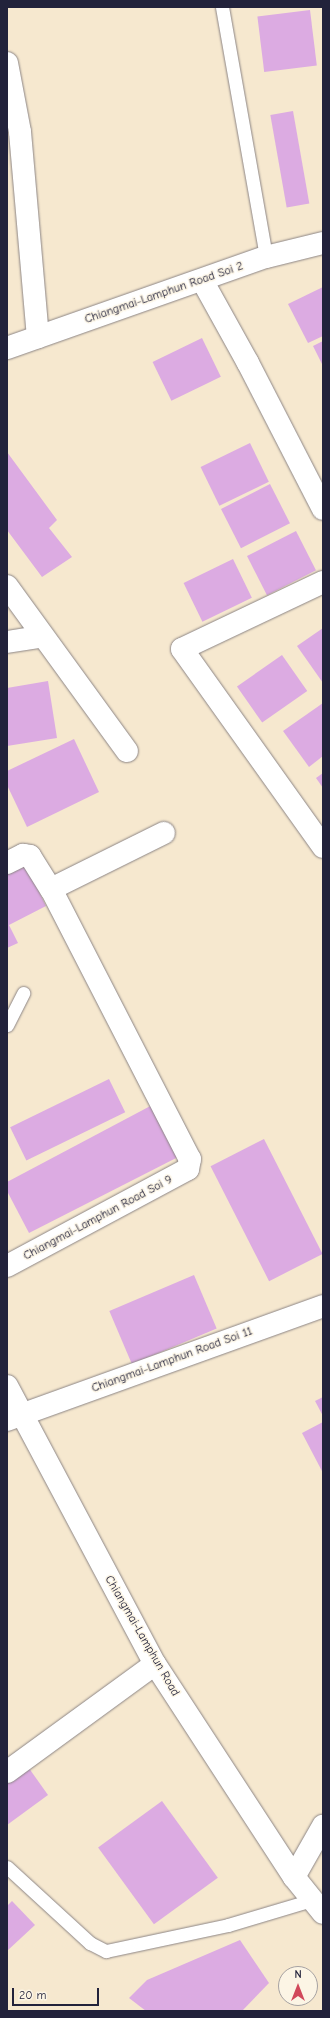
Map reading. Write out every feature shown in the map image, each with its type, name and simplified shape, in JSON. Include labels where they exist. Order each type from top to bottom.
[{"type":"street","points":[[7,63],[13,133],[38,336]]},
{"type":"street","name":"Chiangmai-Lamphun Road Soi 2","points":[[7,348],[266,256],[323,242]]},
{"type":"street","points":[[202,280],[248,363],[323,509]]},
{"type":"street","points":[[323,582],[182,649],[323,847]]},
{"type":"street","points":[[7,586],[127,751]]},
{"type":"street","points":[[7,642],[42,636]]},
{"type":"street","points":[[15,859],[30,856],[51,889],[164,833]]},
{"type":"street","name":"Chiangmai-Lamphun Road Soi 9","points":[[7,1266],[188,1169],[190,1159],[187,1150],[51,889]]},
{"type":"street","name":"Chiangmai-Lamphun Road Soi 11","points":[[14,1417],[323,1306]]},
{"type":"street","name":"Chiangmai-Lamphun Road","points":[[7,1386],[14,1417],[155,1664],[294,1877],[318,1906]]},
{"type":"street","points":[[7,1772],[155,1664]]},
{"type":"street","points":[[294,1877],[323,1826]]},
{"type":"lane","points":[[222,7],[266,256]]},
{"type":"lane","points":[[7,1025],[23,993]]},
{"type":"lane","points":[[7,1867],[90,1943],[106,1951],[318,1906]]},
{"type":"building","points":[[310,10],[317,66],[264,72],[257,16]]},
{"type":"building","points":[[293,111],[309,204],[287,208],[270,115]]},
{"type":"building","points":[[323,287],[323,336],[308,343],[288,304]]},
{"type":"building","points":[[202,338],[221,377],[171,401],[153,362]]},
{"type":"building","points":[[323,341],[323,366],[313,346]]},
{"type":"building","points":[[250,443],[269,482],[219,506],[201,467]]},
{"type":"building","points":[[7,452],[57,520],[49,528],[72,557],[42,577],[7,530]]},
{"type":"building","points":[[270,484],[290,523],[241,548],[221,509]]},
{"type":"building","points":[[296,531],[316,570],[267,595],[247,556]]},
{"type":"building","points":[[233,559],[252,598],[202,622],[184,583]]},
{"type":"building","points":[[323,628],[323,683],[297,646]]},
{"type":"building","points":[[282,655],[307,691],[262,723],[237,687]]},
{"type":"building","points":[[48,681],[57,738],[7,746],[7,688]]},
{"type":"building","points":[[323,703],[323,756],[309,767],[283,731]]},
{"type":"building","points":[[74,739],[99,792],[27,827],[7,785],[7,771]]},
{"type":"building","points":[[323,773],[323,788],[316,778]]},
{"type":"building","points":[[25,863],[46,906],[9,925],[18,943],[7,948],[7,872]]},
{"type":"building","points":[[109,1079],[125,1112],[26,1160],[10,1127]]},
{"type":"building","points":[[156,1103],[184,1154],[29,1233],[7,1191],[7,1182]]},
{"type":"building","points":[[264,1139],[323,1254],[269,1281],[211,1166]]},
{"type":"building","points":[[194,1275],[217,1328],[132,1364],[109,1311]]},
{"type":"building","points":[[323,1397],[323,1416],[315,1401]]},
{"type":"building","points":[[323,1422],[323,1473],[302,1433]]},
{"type":"building","points":[[26,1764],[48,1795],[7,1825],[7,1778]]},
{"type":"building","points":[[162,1801],[218,1878],[154,1924],[98,1847]]},
{"type":"building","points":[[12,1901],[35,1925],[7,1951],[7,1906]]},
{"type":"building","points":[[240,1940],[269,1983],[242,2011],[146,2011],[129,1998],[147,1980]]}]
